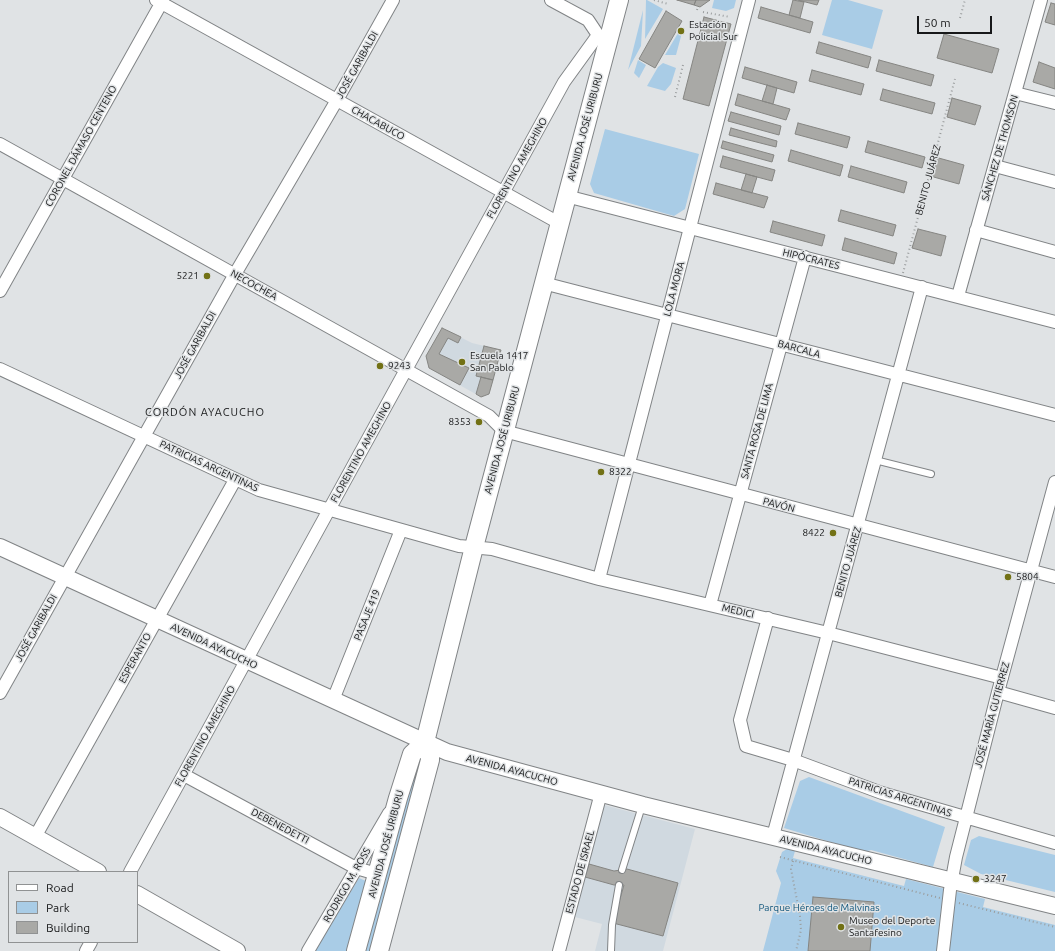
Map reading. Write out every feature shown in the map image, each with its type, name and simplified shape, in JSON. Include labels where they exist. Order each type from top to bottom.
[{"type":"main road","name":"AVENIDA JOSÉ URIBURU","points":[[356,951],[398,798],[412,754],[422,741],[566,196],[604,36],[619,0]]},
{"type":"main road","name":"AVENIDA AYACUCHO","points":[[0,547],[157,619],[246,662],[447,752],[643,805],[1055,906]]},
{"type":"main road","name":"AVENIDA JOSÉ URIBURU","points":[[379,951],[428,766],[430,756],[422,741]]},
{"type":"main road","points":[[0,817],[96,871]]},
{"type":"main road","points":[[138,895],[236,951]]},
{"type":"street","name":"JOSÉ GARIBALDI","points":[[0,693],[64,576],[235,274],[337,100],[393,0]]},
{"type":"street","points":[[551,0],[588,20],[604,36]]},
{"type":"street","name":"LOLA MORA","points":[[600,578],[749,0]]},
{"type":"street","name":"SÁNCHEZ DE THOMSON","points":[[958,296],[1041,0]]},
{"type":"street","name":"CHACABUCO","points":[[160,1],[559,222]]},
{"type":"street","name":"CORONEL DÁMASO CENTENO","points":[[0,291],[160,1]]},
{"type":"street","name":"FLORENTINO AMEGHINO","points":[[131,871],[564,82],[604,36]]},
{"type":"street","points":[[1015,93],[1055,103]]},
{"type":"street","name":"NECOCHEA","points":[[0,144],[490,416],[504,431]]},
{"type":"street","points":[[994,166],[1055,182]]},
{"type":"street","name":"HIPÓCRATES","points":[[566,196],[1055,322]]},
{"type":"street","points":[[976,230],[1055,252]]},
{"type":"street","name":"SANTA ROSA DE LIMA","points":[[710,605],[805,257]]},
{"type":"street","name":"BARCALA","points":[[543,283],[1055,415]]},
{"type":"street","name":"BENITO JUÁREZ","points":[[772,836],[858,526],[922,287]]},
{"type":"street","name":"PATRICIAS ARGENTINAS","points":[[0,369],[259,490],[459,546],[474,547]]},
{"type":"street","name":"PAVÓN","points":[[504,431],[1031,572],[1055,577]]},
{"type":"street","name":"ESPERANTO","points":[[35,837],[235,480]]},
{"type":"street","name":"JOSÉ MARÍA GUTIERREZ","points":[[943,951],[952,881],[966,818],[998,692],[1055,482]]},
{"type":"street","name":"PASAJE 419","points":[[333,700],[401,530]]},
{"type":"street","name":"MEDICI","points":[[474,547],[492,549],[600,578],[768,618],[1002,678]]},
{"type":"street","name":"PATRICIAS ARGENTINAS","points":[[768,618],[740,720],[746,746],[793,760],[882,793],[1055,843]]},
{"type":"street","points":[[998,692],[1055,708]]},
{"type":"street","name":"DEBENEDETTI","points":[[184,775],[356,868],[377,874]]},
{"type":"street","name":"ESTADO DE ISRAEL","points":[[559,951],[601,794]]},
{"type":"street","name":"RODRIGO M. ROSS","points":[[308,951],[398,798]]},
{"type":"lane","points":[[875,460],[931,474]]},
{"type":"lane","points":[[622,870],[643,805]]},
{"type":"lane","points":[[611,951],[612,925],[619,885]]},
{"type":"path","points":[[654,0],[668,4]]},
{"type":"path","points":[[960,18],[965,0]]},
{"type":"path","points":[[703,12],[730,17]]},
{"type":"path","points":[[675,97],[683,65]]},
{"type":"path","name":"BENITO JUÁREZ","points":[[900,282],[955,79]]},
{"type":"path","points":[[780,858],[1055,927]]},
{"type":"path","points":[[793,861],[791,869],[800,916],[801,930],[796,951]]},
{"type":"shaded area","name":"Escuela 1417 San Pablo","points":[[442,328],[472,343],[501,350],[489,394],[481,397],[429,368],[426,356]]},
{"type":"shaded area","points":[[604,805],[695,829],[663,951],[595,951],[602,924],[575,917]]},
{"type":"green space","points":[[646,0],[663,9],[645,39]]},
{"type":"green space","points":[[714,0],[736,0],[734,8],[726,11],[712,8]]},
{"type":"green space","points":[[832,0],[848,0],[883,10],[872,49],[822,35]]},
{"type":"green space","points":[[643,10],[641,46],[628,70]]},
{"type":"green space","points":[[681,28],[683,29],[676,55],[665,55]]},
{"type":"green space","points":[[638,60],[646,65],[639,78],[634,73]]},
{"type":"green space","points":[[663,63],[676,68],[671,84],[665,91],[647,86],[658,67]]},
{"type":"green space","points":[[605,129],[699,154],[685,209],[674,216],[594,193],[590,184]]},
{"type":"green space","points":[[419,759],[421,760],[371,951],[362,951]]},
{"type":"green space","points":[[809,777],[945,827],[933,867],[871,850],[864,852],[784,828],[800,781]]},
{"type":"green space","points":[[979,836],[1055,855],[1055,892],[981,874],[964,865],[971,840]]},
{"type":"green space","name":"Parque Héroes de Malvinas","points":[[787,849],[795,851],[793,858],[904,886],[906,879],[985,899],[983,907],[1055,925],[1055,951],[763,951],[781,883],[776,871],[782,852]]},
{"type":"green space","points":[[359,878],[366,881],[367,886],[348,951],[314,951]]},
{"type":"building","points":[[677,0],[696,0],[694,5]]},
{"type":"building","points":[[696,0],[710,0],[700,7],[694,5]]},
{"type":"building","points":[[793,0],[804,2],[800,18],[789,15]]},
{"type":"building","points":[[798,0],[819,0],[817,5]]},
{"type":"building","points":[[1051,3],[1055,4],[1055,25],[1045,22]]},
{"type":"building","points":[[761,7],[813,22],[810,33],[758,18]]},
{"type":"building","points":[[666,11],[682,21],[655,68],[639,59]]},
{"type":"building","points":[[704,17],[731,24],[709,106],[683,99]]},
{"type":"building","points":[[944,34],[999,49],[992,73],[937,58]]},
{"type":"building","points":[[819,42],[871,57],[868,68],[816,53]]},
{"type":"building","points":[[879,60],[934,75],[931,86],[876,71]]},
{"type":"building","points":[[1039,62],[1055,68],[1055,89],[1033,82]]},
{"type":"building","points":[[745,67],[797,82],[794,93],[742,78]]},
{"type":"building","points":[[812,70],[864,84],[861,95],[809,81]]},
{"type":"building","points":[[767,85],[777,88],[773,104],[762,101]]},
{"type":"building","points":[[883,89],[935,103],[932,114],[880,100]]},
{"type":"building","points":[[738,94],[790,109],[786,120],[735,105]]},
{"type":"building","points":[[952,98],[981,106],[975,125],[947,117]]},
{"type":"building","points":[[731,112],[781,126],[779,135],[728,121]]},
{"type":"building","points":[[798,123],[850,137],[847,148],[795,134]]},
{"type":"building","points":[[731,128],[777,141],[776,147],[729,135]]},
{"type":"building","points":[[723,141],[774,155],[772,162],[721,148]]},
{"type":"building","points":[[868,141],[925,157],[922,168],[865,152]]},
{"type":"building","points":[[791,150],[843,165],[840,176],[788,161]]},
{"type":"building","points":[[723,156],[775,170],[772,181],[720,167]]},
{"type":"building","points":[[935,157],[964,165],[959,184],[930,176]]},
{"type":"building","points":[[851,166],[907,182],[904,193],[848,177]]},
{"type":"building","points":[[746,174],[757,177],[752,193],[741,190]]},
{"type":"building","points":[[716,183],[768,197],[764,208],[713,194]]},
{"type":"building","points":[[841,210],[896,225],[893,236],[838,221]]},
{"type":"building","points":[[773,221],[825,235],[822,246],[770,232]]},
{"type":"building","points":[[918,229],[946,236],[941,256],[912,248]]},
{"type":"building","points":[[845,238],[897,253],[894,264],[842,250]]},
{"type":"building","points":[[442,328],[461,337],[458,343],[448,338],[439,354],[469,368],[460,385],[429,368],[426,356]]},
{"type":"building","points":[[484,346],[501,350],[493,380],[476,376]]},
{"type":"building","points":[[481,377],[493,380],[489,394],[481,397],[476,394]]},
{"type":"building","points":[[589,864],[614,871],[627,869],[678,883],[663,936],[613,923],[624,885],[614,885],[585,877]]},
{"type":"building","name":"Museo del Deporte Santafesino","points":[[813,897],[874,902],[870,951],[808,951]]},
{"type":"place","name":"Estación Policial Sur","points":[[681,31]]},
{"type":"place","name":"5221","points":[[207,276]]},
{"type":"place","name":"Escuela 1417 San Pablo","points":[[462,362]]},
{"type":"place","name":"9243","points":[[380,366]]},
{"type":"place","name":"8353","points":[[479,422]]},
{"type":"place","name":"8322","points":[[601,472]]},
{"type":"place","name":"8422","points":[[833,533]]},
{"type":"place","name":"5804","points":[[1008,577]]},
{"type":"place","name":"3247","points":[[976,879]]},
{"type":"place","name":"Museo del Deporte Santafesino","points":[[841,927]]},
{"type":"district","name":"CORDÓN AYACUCHO","points":[[205,412]]}]
